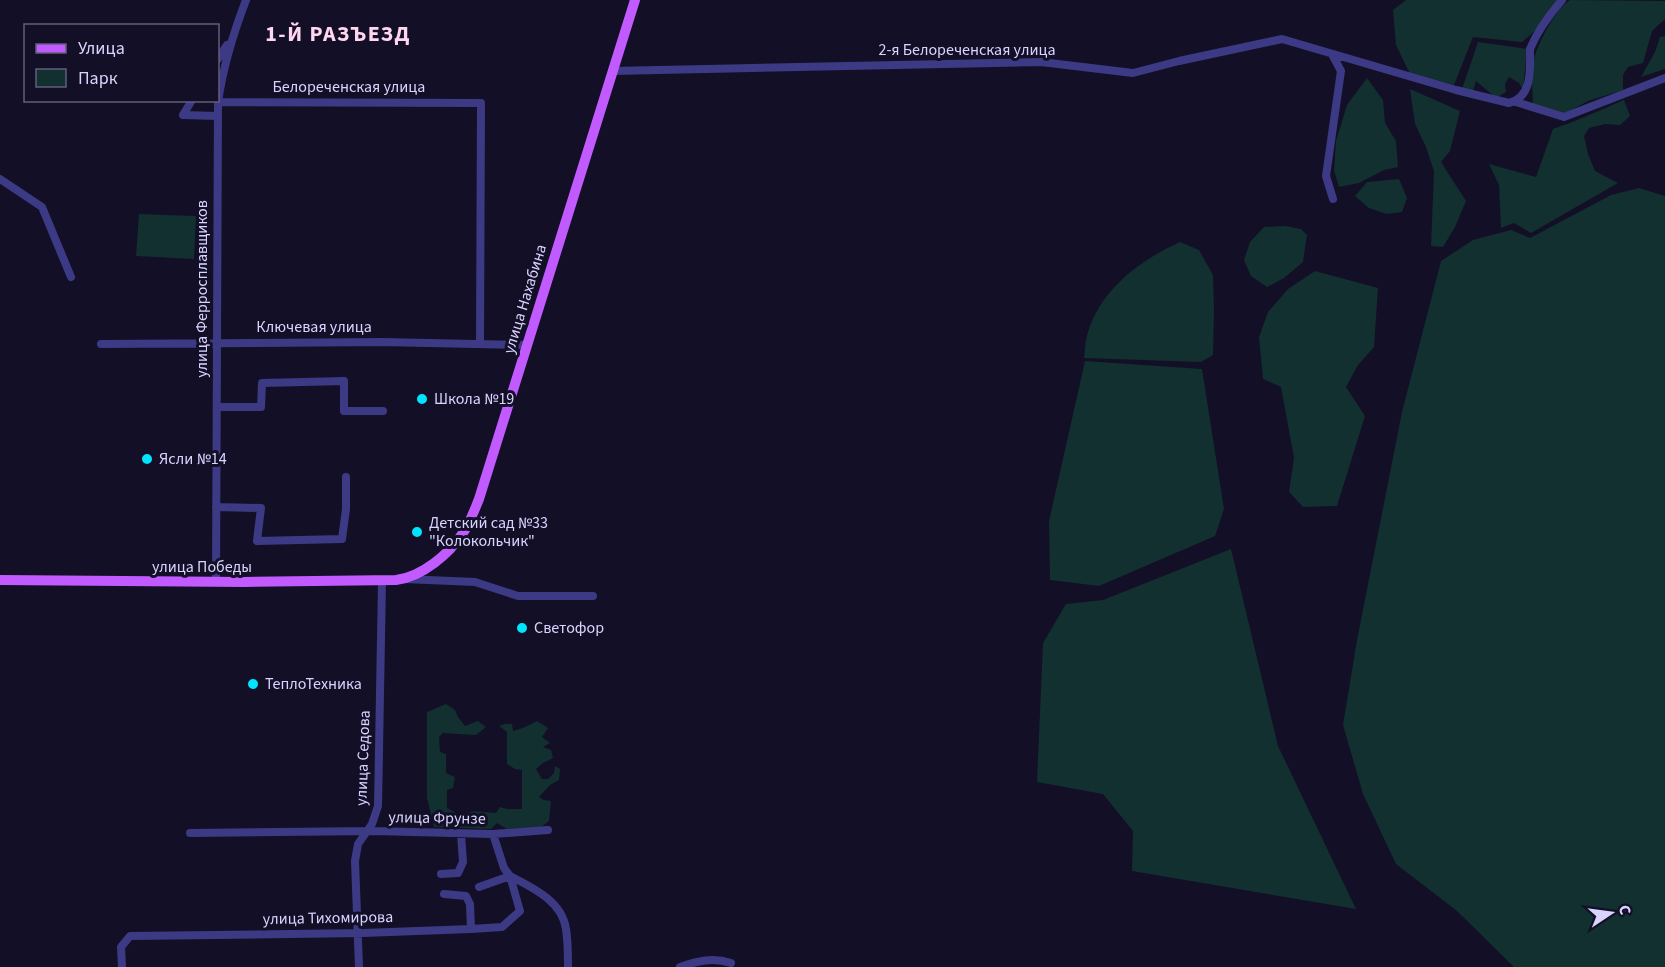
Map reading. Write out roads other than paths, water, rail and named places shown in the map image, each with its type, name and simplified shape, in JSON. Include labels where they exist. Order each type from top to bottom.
[{"type":"main road","name":"улица Нахабина","points":[[403,579],[437,561],[464,533],[472,517],[635,0]]},
{"type":"main road","name":"улица Победы","points":[[0,580],[216,582],[403,579]]},
{"type":"street","name":"улица Ферросплавщиков","points":[[219,94],[232,38],[246,0]]},
{"type":"street","points":[[1516,102],[1527,90],[1532,44],[1562,0]]},
{"type":"street","points":[[219,58],[232,38]]},
{"type":"street","name":"2-я Белореченская улица","points":[[612,71],[1041,62],[1133,73],[1282,39],[1498,102],[1509,104],[1516,102],[1564,117],[1665,78]]},
{"type":"street","points":[[1333,200],[1326,176],[1341,71],[1334,56]]},
{"type":"street","points":[[191,102],[183,115],[218,116]]},
{"type":"street","name":"улица Ферросплавщиков","points":[[216,582],[218,102]]},
{"type":"street","name":"Белореченская улица","points":[[218,102],[481,103],[480,344]]},
{"type":"street","points":[[0,179],[42,207],[71,277]]},
{"type":"street","name":"Ключевая улица","points":[[100,344],[217,342],[527,345]]},
{"type":"street","points":[[217,406],[261,407],[262,382],[344,381],[344,411],[383,411]]},
{"type":"street","points":[[216,507],[261,508],[257,541],[342,539],[346,509],[346,477]]},
{"type":"street","points":[[403,579],[475,582],[518,596],[593,596]]},
{"type":"street","name":"улица Седова","points":[[360,967],[355,861],[358,844],[372,824],[378,806],[382,581]]},
{"type":"street","points":[[493,834],[548,830]]},
{"type":"street","name":"улица Фрунзе","points":[[190,833],[493,834],[504,868],[510,876],[520,910]]},
{"type":"street","points":[[441,874],[458,873],[463,861],[461,834]]},
{"type":"street","points":[[479,887],[510,876],[537,890],[558,908],[566,927],[568,967]]},
{"type":"street","points":[[444,894],[466,896],[470,904],[471,929]]},
{"type":"street","name":"улица Тихомирова","points":[[122,967],[121,947],[130,936],[358,933],[502,927],[520,910]]},
{"type":"street","points":[[680,967],[718,958],[731,963]]},
{"type":"place","name":"Школа №19","points":[[422,399]]},
{"type":"place","name":"Ясли №14","points":[[147,459]]},
{"type":"place","name":"Детский сад №33 \"Колокольчик\"","points":[[417,532]]},
{"type":"place","name":"Светофор","points":[[522,628]]},
{"type":"place","name":"ТеплоТехника","points":[[253,684]]},
{"type":"district","name":"1-Й РАЗЪЕЗД","points":[[338,34]]}]
